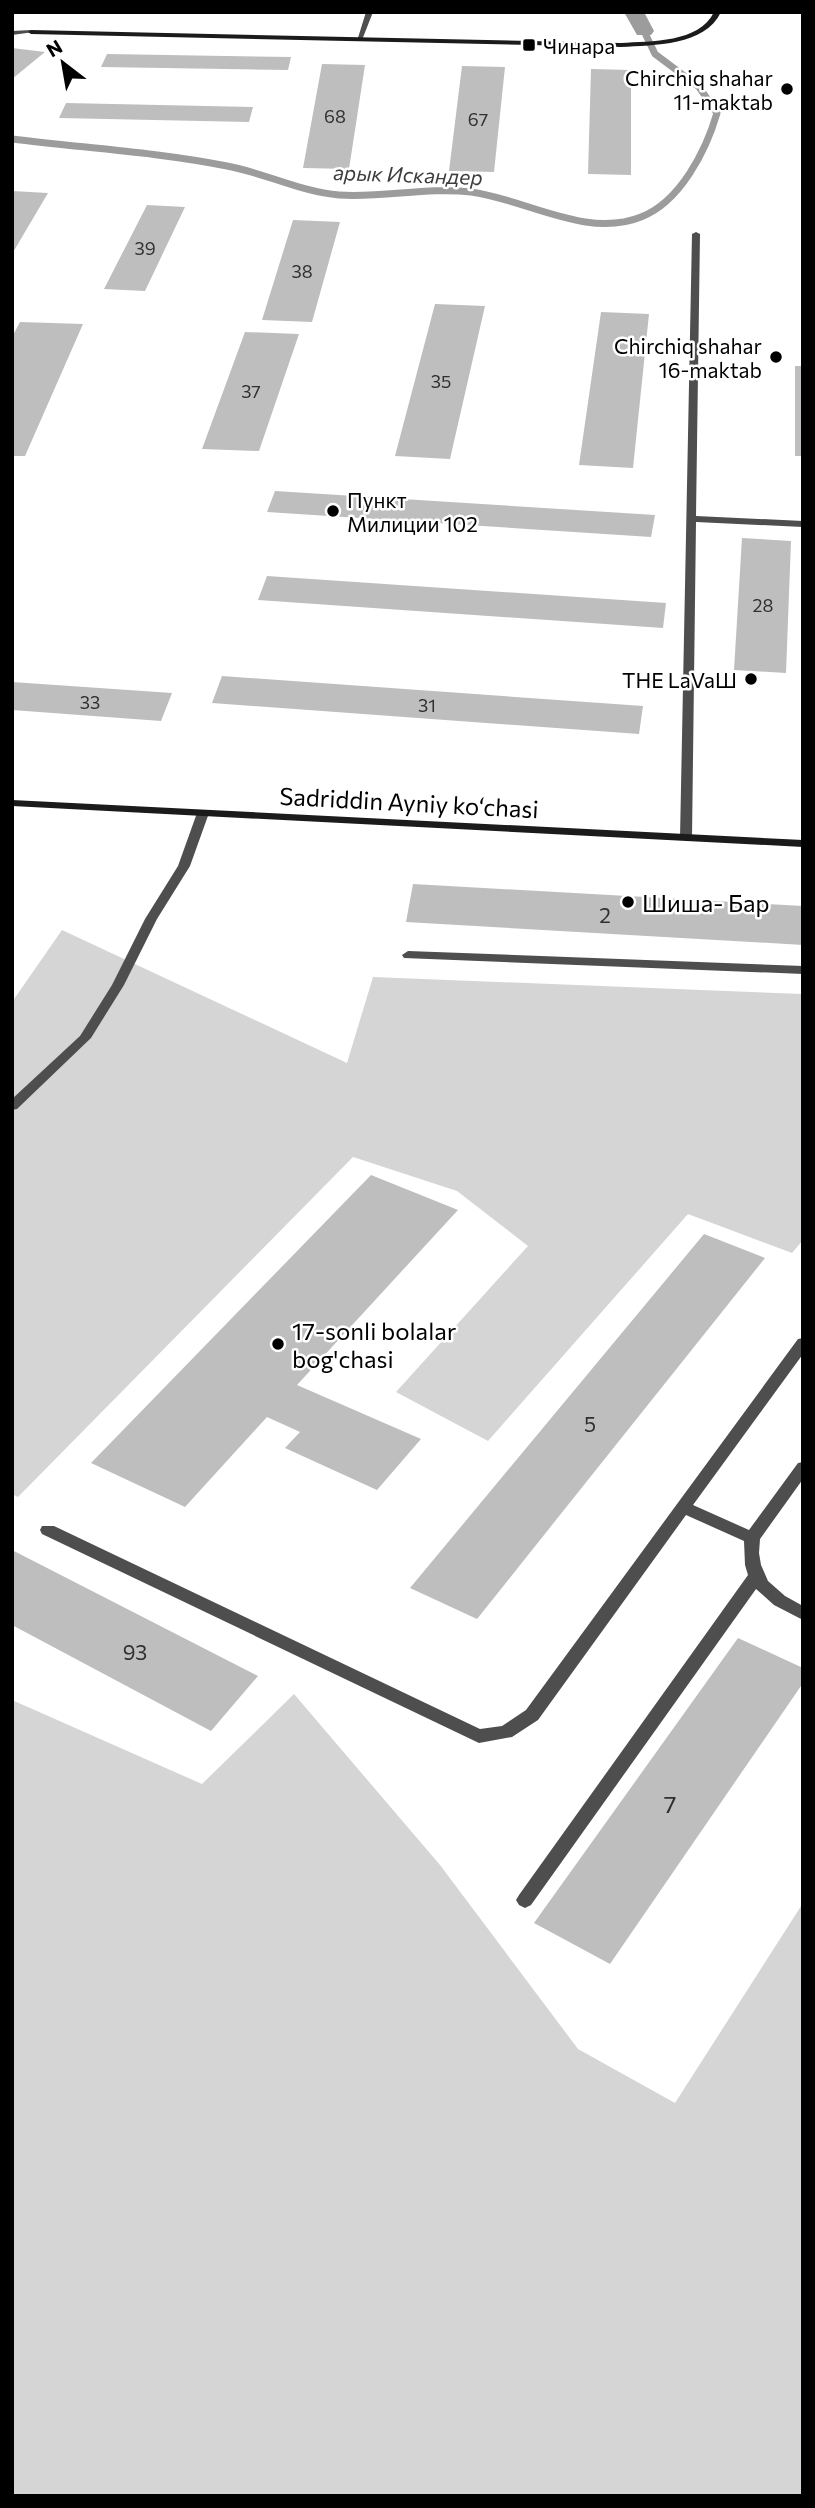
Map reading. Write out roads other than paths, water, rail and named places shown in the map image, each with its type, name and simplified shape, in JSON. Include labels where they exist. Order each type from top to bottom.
[{"type":"street","points":[[359,40],[370,12]]},
{"type":"street","points":[[12,33],[621,46],[666,40],[708,28],[718,12]]},
{"type":"street","points":[[686,838],[696,234]]},
{"type":"street","points":[[691,519],[803,524]]},
{"type":"street","name":"Sadriddin Ayniy ko‘chasi","points":[[12,803],[803,844]]},
{"type":"street","points":[[12,1106],[85,1038],[118,985],[151,919],[184,866],[203,813]]},
{"type":"street","points":[[408,955],[803,970]]},
{"type":"street","points":[[48,1530],[479,1736],[506,1732],[532,1715],[803,1343]]},
{"type":"street","points":[[803,1467],[752,1538],[750,1558],[755,1578],[773,1596],[803,1614]]},
{"type":"street","points":[[683,1507],[752,1538]]},
{"type":"street","points":[[525,1900],[755,1578]]},
{"type":"waterway","points":[[634,12],[644,31]]},
{"type":"waterway","name":"арык Искандер","points":[[12,139],[200,161],[339,195],[471,192],[578,221],[620,223],[655,210],[679,188],[698,159],[717,113],[699,87],[655,54],[644,31]]},
{"type":"place","name":"Чинара","points":[[529,45]]},
{"type":"place","name":"Chirchiq shahar 11-maktab","points":[[787,89]]},
{"type":"place","name":"Chirchiq shahar 16-maktab","points":[[776,357]]},
{"type":"place","name":"Пункт Милиции 102","points":[[333,511]]},
{"type":"place","name":"THE LaVaШ","points":[[751,679]]},
{"type":"place","name":"Шиша- Бар","points":[[628,902]]},
{"type":"place","name":"17-sonli bolalar bog'chasi","points":[[278,1344]]}]
